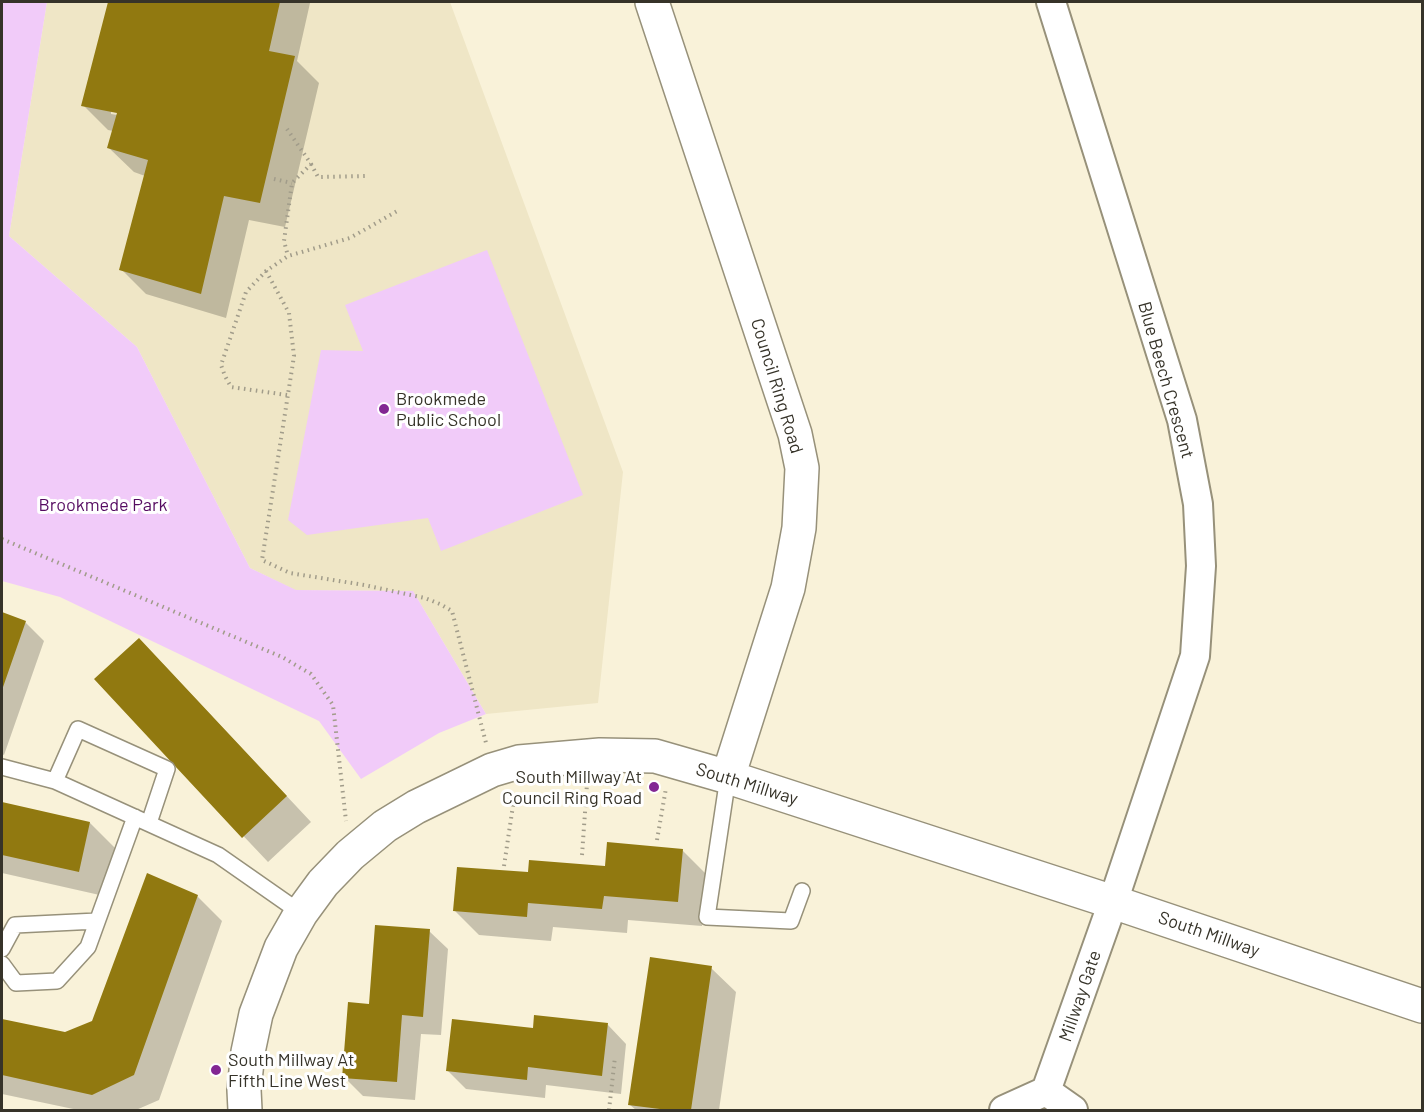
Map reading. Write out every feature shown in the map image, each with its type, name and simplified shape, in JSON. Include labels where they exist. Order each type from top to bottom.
[{"type":"street","name":"Council Ring Road","points":[[652,2],[795,434],[802,468],[799,528],[788,588],[728,777]]},
{"type":"street","name":"Blue Beech Crescent","points":[[1051,2],[1182,420],[1198,504],[1201,566],[1195,656],[1113,902]]},
{"type":"street","name":"South Millway","points":[[245,1110],[244,1090],[247,1062],[256,1014],[281,948],[301,913],[323,883],[350,855],[385,826],[416,807],[506,766],[589,756],[655,756],[728,777],[1113,902],[1422,1006]]},
{"type":"street","name":"Millway Gate","points":[[1046,1090],[1113,902]]},
{"type":"street","points":[[1004,1110],[1046,1090],[1073,1110]]},
{"type":"lane","points":[[55,781],[78,729],[167,769],[149,823]]},
{"type":"lane","points":[[2,767],[55,781],[218,855],[301,913]]},
{"type":"lane","points":[[728,777],[707,917],[791,921],[802,891]]},
{"type":"lane","points":[[2,964],[16,983],[57,981],[88,946],[135,817]]},
{"type":"lane","points":[[2,950],[15,925],[97,921]]},
{"type":"path","points":[[287,129],[318,177],[368,176]]},
{"type":"path","points":[[288,256],[284,241],[292,183],[311,164]]},
{"type":"path","points":[[274,179],[292,183]]},
{"type":"path","points":[[287,395],[231,387],[225,376],[222,365],[246,292],[266,272],[288,256],[350,238],[399,210]]},
{"type":"path","points":[[266,272],[289,313],[294,356],[262,560],[290,573],[425,598],[452,611],[506,766],[504,866]]},
{"type":"path","points":[[2,539],[282,657],[311,674],[333,705],[350,855]]},
{"type":"path","points":[[582,855],[589,756]]},
{"type":"path","points":[[657,840],[671,761]]},
{"type":"path","points":[[609,1110],[615,1057]]},
{"type":"shaded area","name":"Brookmede Public School","points":[[47,2],[450,2],[623,472],[598,703],[486,714],[413,591],[295,590],[250,568],[137,347],[9,236]]},
{"type":"green space","name":"Brookmede Park","points":[[2,2],[47,2],[9,236],[137,347],[250,568],[296,590],[413,591],[486,714],[439,733],[361,779],[319,721],[60,597],[2,581]]},
{"type":"green space","points":[[487,250],[583,495],[441,551],[428,518],[307,535],[288,520],[321,350],[363,351],[345,305]]},
{"type":"building","points":[[108,2],[280,2],[269,51],[295,56],[260,203],[224,196],[201,294],[119,270],[148,160],[107,148],[117,113],[81,106]]},
{"type":"building","points":[[2,612],[26,621],[2,690]]},
{"type":"building","points":[[139,638],[287,796],[242,838],[94,679]]},
{"type":"building","points":[[2,802],[90,822],[79,872],[2,855]]},
{"type":"building","points":[[607,842],[683,849],[678,902],[604,896],[602,909],[528,903],[527,917],[453,911],[457,867],[528,872],[529,860],[605,866]]},
{"type":"building","points":[[147,873],[198,895],[134,1075],[92,1095],[2,1075],[2,1019],[65,1032],[92,1021]]},
{"type":"building","points":[[375,925],[430,929],[423,1017],[402,1015],[397,1082],[342,1078],[348,1002],[369,1004]]},
{"type":"building","points":[[650,957],[712,966],[691,1110],[668,1110],[628,1105]]},
{"type":"building","points":[[534,1015],[608,1023],[602,1076],[528,1067],[527,1080],[446,1071],[452,1019],[533,1028]]},
{"type":"place","name":"Brookmede Public School","points":[[384,409]]},
{"type":"place","name":"South Millway At Council Ring Road","points":[[654,787]]},
{"type":"place","name":"South Millway At Fifth Line West","points":[[216,1070]]}]
